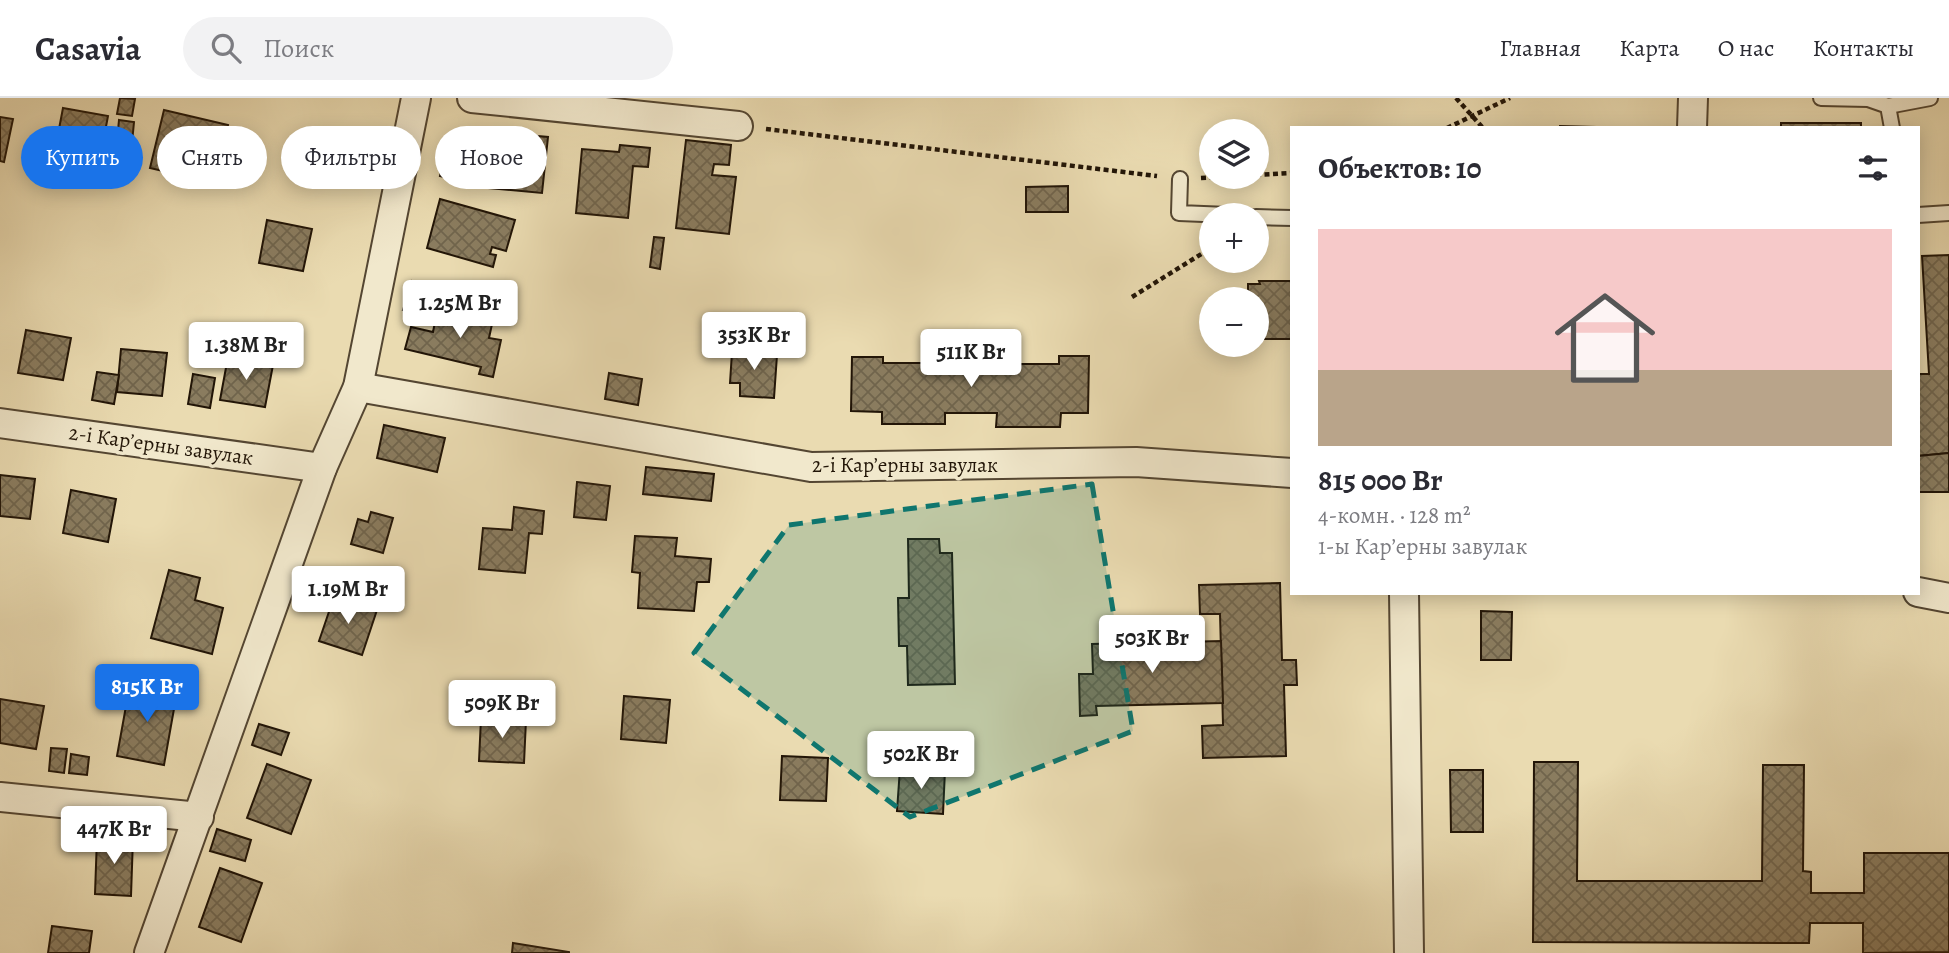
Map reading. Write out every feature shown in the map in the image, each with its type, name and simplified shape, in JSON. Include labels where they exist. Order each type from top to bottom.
[{"type":"street","points":[[149,953],[322,468],[358,387],[416,98]]},
{"type":"street","points":[[472,98],[738,126]]},
{"type":"street","points":[[1692,126],[1693,98]]},
{"type":"street","name":"2-і Карʼерны завулак","points":[[358,387],[811,467],[1136,462],[1290,472]]},
{"type":"street","name":"2-і Карʼерны завулак","points":[[0,422],[322,468]]},
{"type":"street","points":[[1920,592],[1949,598]]},
{"type":"street","points":[[1404,595],[1409,953]]},
{"type":"street","points":[[0,797],[199,817]]},
{"type":"lane","points":[[1821,98],[1868,99],[1888,106],[1930,98]]},
{"type":"lane","points":[[1888,106],[1892,126]]},
{"type":"lane","points":[[1180,178],[1178,213],[1199,214]]},
{"type":"lane","points":[[1920,215],[1949,213]]},
{"type":"lane","points":[[1269,217],[1290,218]]},
{"type":"path","points":[[1456,98],[1481,126]]},
{"type":"path","points":[[1451,126],[1510,98]]},
{"type":"path","points":[[738,126],[1180,178],[1199,177]]},
{"type":"path","points":[[1269,174],[1290,173]]},
{"type":"path","points":[[1132,297],[1199,255]]},
{"type":"highlighted area","points":[[1092,484],[1133,731],[910,817],[694,653],[789,525]]},
{"type":"building","points":[[120,98],[135,99],[132,116],[117,114]]},
{"type":"building","points":[[63,108],[108,116],[106,126],[60,126]]},
{"type":"building","points":[[164,110],[228,125],[228,126],[160,126]]},
{"type":"building","points":[[0,117],[13,119],[4,162],[0,161]]},
{"type":"building","points":[[119,120],[134,122],[134,126],[118,126]]},
{"type":"building","points":[[1781,123],[1861,123],[1861,126],[1781,126]]},
{"type":"building","points":[[157,139],[157,170],[150,168]]},
{"type":"building","points":[[686,140],[731,145],[729,165],[714,164],[712,175],[736,177],[729,234],[676,228]]},
{"type":"building","points":[[620,145],[650,148],[648,167],[633,166],[628,218],[576,213],[582,149],[619,152]]},
{"type":"building","points":[[1068,186],[1068,212],[1026,212],[1026,187]]},
{"type":"building","points":[[499,189],[542,189],[542,193]]},
{"type":"building","points":[[440,199],[515,220],[506,251],[492,247],[490,254],[496,255],[493,267],[427,248]]},
{"type":"building","points":[[267,220],[312,229],[303,271],[259,263]]},
{"type":"building","points":[[654,237],[664,238],[660,269],[650,267]]},
{"type":"building","points":[[1949,255],[1949,453],[1920,456],[1920,374],[1929,374],[1922,256]]},
{"type":"building","points":[[412,281],[450,292],[442,321],[403,310]]},
{"type":"building","points":[[1259,281],[1290,281],[1290,339],[1269,339],[1269,287],[1248,287],[1248,284],[1260,284]]},
{"type":"building","points":[[452,306],[494,315],[489,338],[501,340],[493,377],[479,374],[481,367],[405,349],[411,327],[433,332],[435,322],[447,325]]},
{"type":"building","points":[[26,330],[71,338],[63,380],[18,373]]},
{"type":"building","points":[[744,340],[759,341],[758,354],[777,355],[774,398],[740,396],[740,383],[730,383],[732,352],[744,353]]},
{"type":"building","points":[[121,349],[167,353],[162,396],[117,392]]},
{"type":"building","points":[[946,351],[1002,351],[1002,364],[1059,364],[1059,356],[1089,356],[1088,413],[1061,413],[1060,427],[996,427],[997,413],[945,413],[945,424],[882,424],[882,412],[851,411],[852,357],[883,357],[883,363],[946,363]]},
{"type":"building","points":[[228,357],[273,365],[265,407],[220,400]]},
{"type":"building","points":[[97,372],[119,375],[114,404],[92,400]]},
{"type":"building","points":[[609,373],[642,379],[638,405],[605,399]]},
{"type":"building","points":[[193,374],[215,378],[210,408],[188,404]]},
{"type":"building","points":[[384,425],[445,438],[437,472],[377,458]]},
{"type":"building","points":[[1949,453],[1949,492],[1920,492],[1920,456]]},
{"type":"building","points":[[646,467],[714,474],[711,501],[643,494]]},
{"type":"building","points":[[0,475],[35,479],[30,519],[0,516]]},
{"type":"building","points":[[577,482],[610,486],[606,520],[574,517]]},
{"type":"building","points":[[71,490],[116,499],[108,542],[63,533]]},
{"type":"building","points":[[514,507],[544,511],[542,534],[529,533],[525,573],[479,569],[483,528],[512,530]]},
{"type":"building","points":[[371,512],[393,518],[383,553],[351,544],[358,519],[368,522]]},
{"type":"building","points":[[635,536],[677,538],[675,556],[711,559],[709,582],[697,582],[694,611],[638,608],[640,573],[632,572]]},
{"type":"building","points":[[908,539],[939,539],[940,553],[952,553],[955,684],[908,685],[907,646],[899,646],[898,598],[909,598]]},
{"type":"building","points":[[169,570],[200,578],[195,600],[223,608],[212,654],[151,638]]},
{"type":"building","points":[[1280,583],[1282,660],[1296,660],[1297,685],[1284,685],[1286,756],[1203,758],[1202,726],[1223,725],[1220,614],[1200,614],[1199,585]]},
{"type":"building","points":[[334,597],[377,610],[362,655],[319,641]]},
{"type":"building","points":[[1481,611],[1512,612],[1511,660],[1481,660]]},
{"type":"building","points":[[1221,641],[1223,703],[1096,706],[1097,715],[1080,716],[1079,674],[1093,674],[1092,644]]},
{"type":"building","points":[[130,684],[177,692],[164,765],[117,756]]},
{"type":"building","points":[[624,696],[670,700],[666,743],[621,739]]},
{"type":"building","points":[[0,699],[44,706],[36,749],[0,743]]},
{"type":"building","points":[[481,718],[526,720],[524,763],[479,761]]},
{"type":"building","points":[[259,724],[289,733],[281,755],[252,745]]},
{"type":"building","points":[[51,748],[67,749],[64,773],[49,771]]},
{"type":"building","points":[[71,754],[89,757],[87,775],[69,773]]},
{"type":"building","points":[[782,756],[828,758],[826,801],[780,800]]},
{"type":"building","points":[[1534,762],[1578,762],[1577,881],[1762,881],[1763,765],[1804,765],[1803,871],[1811,872],[1811,893],[1864,893],[1864,853],[1949,853],[1949,952],[1863,953],[1863,923],[1810,923],[1809,943],[1533,942]]},
{"type":"building","points":[[267,764],[311,780],[291,834],[247,818]]},
{"type":"building","points":[[900,768],[945,770],[943,814],[897,811]]},
{"type":"building","points":[[1450,770],[1483,770],[1483,832],[1451,832]]},
{"type":"building","points":[[217,829],[251,840],[245,861],[210,851]]},
{"type":"building","points":[[97,837],[133,838],[131,896],[95,894]]},
{"type":"building","points":[[220,868],[262,883],[241,942],[199,927]]},
{"type":"building","points":[[52,926],[92,931],[89,953],[48,953]]},
{"type":"building","points":[[513,943],[569,952],[569,953],[512,953]]}]
